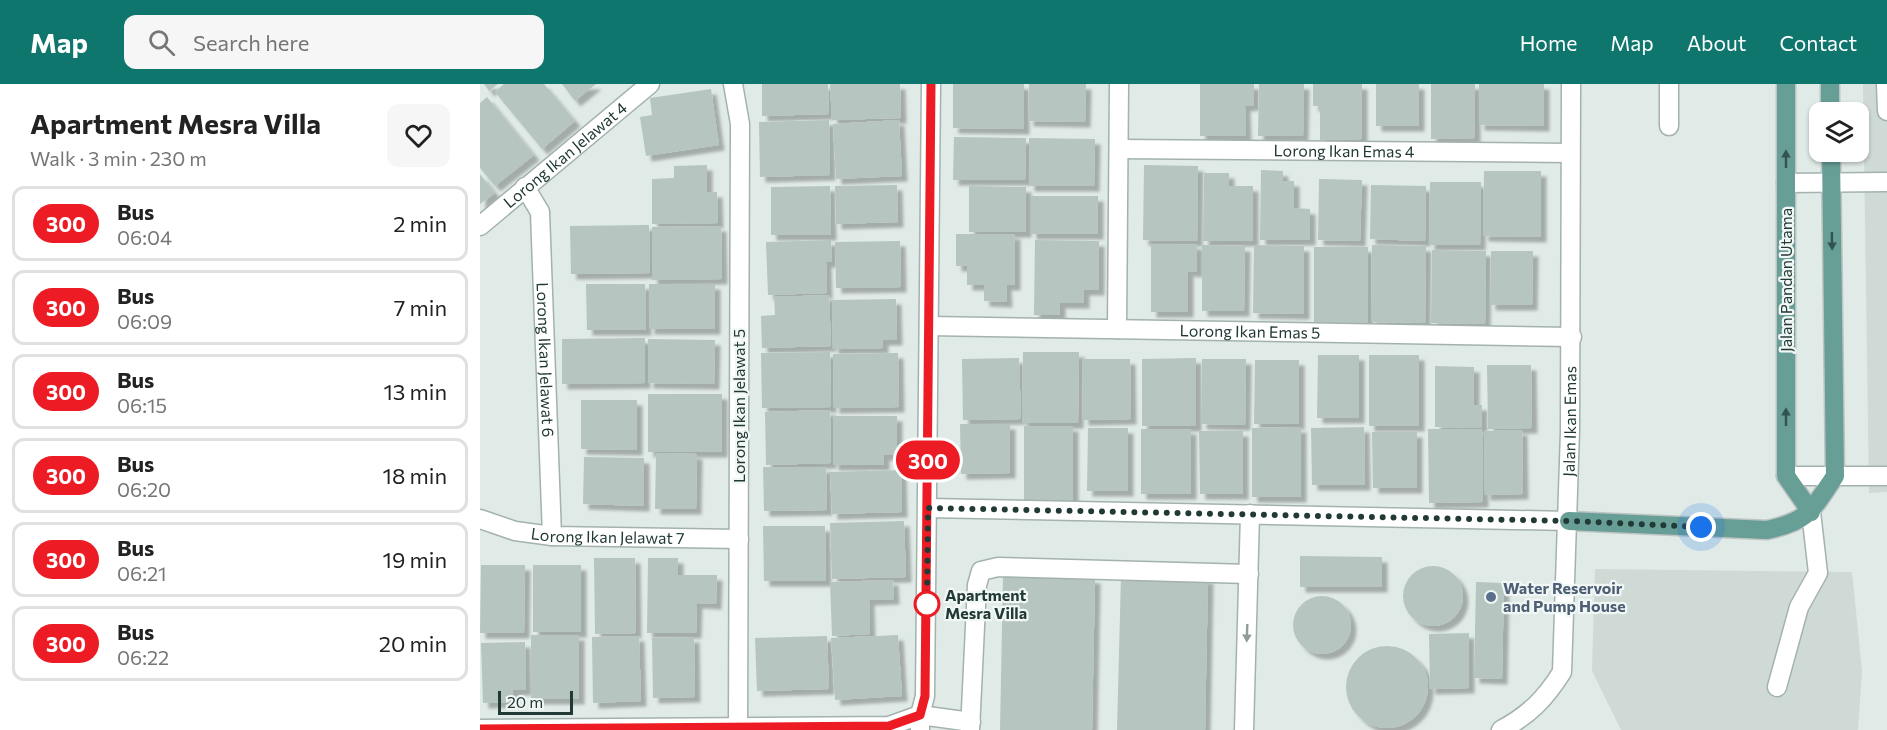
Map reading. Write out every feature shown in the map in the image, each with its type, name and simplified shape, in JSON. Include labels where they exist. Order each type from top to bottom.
[{"type":"main road","name":"Jalan Pandan Utama","points":[[1786,84],[1786,476]]},
{"type":"main road","points":[[1830,84],[1830,102]]},
{"type":"main road","points":[[1569,521],[1767,530],[1789,525],[1811,512],[1835,476],[1831,162]]},
{"type":"main road","points":[[1786,476],[1811,512]]},
{"type":"street","name":"Lorong Ikan Jelawat 4","points":[[480,226],[650,84]]},
{"type":"street","name":"Lorong Ikan Jelawat 5","points":[[733,84],[740,124],[738,728]]},
{"type":"street","points":[[920,723],[925,696],[931,84]]},
{"type":"street","points":[[1117,329],[1119,84]]},
{"type":"street","name":"Jalan Ikan Emas","points":[[1501,730],[1528,715],[1548,695],[1562,672],[1569,521],[1572,337],[1571,84]]},
{"type":"street","points":[[1669,84],[1669,126]]},
{"type":"street","points":[[1886,84],[1887,111]]},
{"type":"street","name":"Lorong Ikan Emas 4","points":[[1119,149],[1570,153]]},
{"type":"street","points":[[1786,183],[1887,182]]},
{"type":"street","name":"Lorong Ikan Jelawat 6","points":[[525,187],[540,212],[552,536]]},
{"type":"street","name":"Lorong Ikan Emas 5","points":[[929,326],[1572,337]]},
{"type":"street","points":[[1786,476],[1887,476]]},
{"type":"street","points":[[928,508],[1569,521]]},
{"type":"street","points":[[1777,687],[1799,607],[1818,573],[1811,512]]},
{"type":"street","points":[[1244,730],[1250,514]]},
{"type":"street","name":"Lorong Ikan Jelawat 7","points":[[480,519],[515,531],[552,536],[739,539]]},
{"type":"street","points":[[480,729],[889,726],[920,723],[971,726],[977,585],[981,571],[998,567],[1249,574]]},
{"type":"shaded area","points":[[1863,84],[1887,84],[1887,492],[1869,493],[1864,162],[1869,162],[1869,102],[1863,102]]},
{"type":"shaded area","points":[[1595,569],[1852,572],[1862,671],[1858,730],[1621,730],[1592,671]]},
{"type":"building","points":[[484,84],[498,84],[489,91]]},
{"type":"building","points":[[504,84],[544,84],[575,121],[542,149],[495,92]]},
{"type":"building","points":[[562,84],[596,84],[575,101]]},
{"type":"building","points":[[762,84],[828,84],[829,114],[762,116]]},
{"type":"building","points":[[830,84],[900,84],[901,118],[832,120]]},
{"type":"building","points":[[953,84],[1024,84],[1024,129],[953,128]]},
{"type":"building","points":[[1029,84],[1086,84],[1085,122],[1028,121]]},
{"type":"building","points":[[1200,84],[1254,84],[1254,105],[1245,106],[1246,136],[1200,136]]},
{"type":"building","points":[[1259,84],[1304,84],[1303,136],[1258,136]]},
{"type":"building","points":[[1313,84],[1362,84],[1362,139],[1320,140],[1320,106],[1313,106]]},
{"type":"building","points":[[1376,84],[1419,84],[1419,126],[1376,126]]},
{"type":"building","points":[[1431,84],[1475,84],[1475,138],[1431,139]]},
{"type":"building","points":[[1479,84],[1544,84],[1544,126],[1479,125]]},
{"type":"building","points":[[711,89],[719,145],[646,156],[640,117],[652,115],[650,98]]},
{"type":"building","points":[[487,97],[534,155],[495,186],[480,168],[480,103]]},
{"type":"building","points":[[829,120],[830,175],[760,177],[759,122]]},
{"type":"building","points":[[899,120],[902,176],[836,179],[833,124]]},
{"type":"building","points":[[954,137],[1026,138],[1025,180],[953,180]]},
{"type":"building","points":[[1029,138],[1095,139],[1094,186],[1029,186]]},
{"type":"building","points":[[707,165],[707,192],[717,192],[718,223],[652,224],[652,179],[674,178],[674,166]]},
{"type":"building","points":[[1144,165],[1198,166],[1197,241],[1143,240]]},
{"type":"building","points":[[1261,170],[1283,171],[1283,181],[1294,181],[1294,208],[1310,209],[1310,240],[1260,240]]},
{"type":"building","points":[[1484,171],[1541,171],[1541,237],[1483,236]]},
{"type":"building","points":[[1204,173],[1229,173],[1229,186],[1253,186],[1253,241],[1203,241]]},
{"type":"building","points":[[480,174],[495,193],[480,204]]},
{"type":"building","points":[[1319,179],[1362,180],[1360,241],[1318,240]]},
{"type":"building","points":[[1430,182],[1481,182],[1480,245],[1429,245]]},
{"type":"building","points":[[897,185],[898,222],[836,224],[835,186]]},
{"type":"building","points":[[1371,185],[1426,186],[1425,241],[1370,239]]},
{"type":"building","points":[[830,186],[831,235],[771,235],[771,187]]},
{"type":"building","points":[[969,186],[1026,187],[1026,232],[969,232]]},
{"type":"building","points":[[1031,196],[1098,196],[1098,234],[1031,234]]},
{"type":"building","points":[[649,225],[650,273],[571,274],[570,226]]},
{"type":"building","points":[[721,226],[722,279],[652,280],[652,227]]},
{"type":"building","points":[[956,234],[1015,234],[1015,285],[1006,285],[1007,302],[984,301],[984,285],[967,285],[967,266],[956,266]]},
{"type":"building","points":[[831,240],[832,262],[826,262],[827,293],[768,295],[766,242]]},
{"type":"building","points":[[1035,240],[1099,241],[1099,290],[1084,290],[1084,303],[1060,303],[1060,315],[1034,315]]},
{"type":"building","points":[[900,241],[901,287],[836,288],[835,242]]},
{"type":"building","points":[[1151,244],[1197,244],[1197,272],[1188,271],[1188,312],[1151,312]]},
{"type":"building","points":[[1202,245],[1245,246],[1244,311],[1202,311]]},
{"type":"building","points":[[1254,245],[1304,246],[1304,314],[1253,313]]},
{"type":"building","points":[[1372,245],[1426,246],[1425,323],[1371,322]]},
{"type":"building","points":[[1314,247],[1368,247],[1368,324],[1314,324]]},
{"type":"building","points":[[1432,250],[1486,251],[1485,324],[1431,323]]},
{"type":"building","points":[[1491,251],[1533,251],[1532,305],[1490,305]]},
{"type":"building","points":[[586,284],[645,284],[646,330],[587,330]]},
{"type":"building","points":[[649,284],[715,284],[715,329],[649,329]]},
{"type":"building","points":[[829,295],[831,346],[762,348],[761,316],[775,315],[774,297]]},
{"type":"building","points":[[896,299],[897,340],[883,340],[883,348],[833,349],[832,300]]},
{"type":"building","points":[[645,338],[645,383],[562,384],[562,339]]},
{"type":"building","points":[[648,339],[715,340],[714,384],[648,383]]},
{"type":"building","points":[[830,352],[831,407],[762,408],[761,353]]},
{"type":"building","points":[[1023,352],[1079,352],[1078,423],[1022,423]]},
{"type":"building","points":[[898,353],[899,407],[834,408],[833,354]]},
{"type":"building","points":[[1318,355],[1359,355],[1359,418],[1317,418]]},
{"type":"building","points":[[1369,355],[1419,355],[1419,426],[1369,426]]},
{"type":"building","points":[[1019,358],[1021,419],[963,420],[962,359]]},
{"type":"building","points":[[1196,358],[1196,426],[1142,426],[1142,359]]},
{"type":"building","points":[[1082,359],[1130,359],[1131,419],[1083,420]]},
{"type":"building","points":[[1202,359],[1246,359],[1245,425],[1201,424]]},
{"type":"building","points":[[1255,360],[1299,360],[1299,424],[1254,424]]},
{"type":"building","points":[[1487,365],[1531,365],[1532,428],[1488,429]]},
{"type":"building","points":[[1435,366],[1474,367],[1474,405],[1482,405],[1482,428],[1435,427]]},
{"type":"building","points":[[648,394],[722,394],[722,452],[648,452]]},
{"type":"building","points":[[581,400],[637,400],[637,450],[581,449]]},
{"type":"building","points":[[830,410],[831,463],[766,465],[765,412]]},
{"type":"building","points":[[833,416],[897,416],[897,455],[884,455],[884,465],[833,465]]},
{"type":"building","points":[[960,424],[1010,424],[1010,473],[961,474]]},
{"type":"building","points":[[1024,426],[1073,426],[1073,502],[1024,502]]},
{"type":"building","points":[[1301,427],[1301,497],[1252,497],[1252,428]]},
{"type":"building","points":[[1364,427],[1365,485],[1312,485],[1311,428]]},
{"type":"building","points":[[1088,428],[1128,428],[1128,491],[1087,491]]},
{"type":"building","points":[[1141,429],[1191,429],[1191,494],[1141,494]]},
{"type":"building","points":[[1428,429],[1482,429],[1483,502],[1429,503]]},
{"type":"building","points":[[1522,430],[1523,494],[1485,495],[1484,431]]},
{"type":"building","points":[[1199,431],[1243,431],[1243,494],[1200,494]]},
{"type":"building","points":[[1372,432],[1417,432],[1417,488],[1373,488]]},
{"type":"building","points":[[656,453],[697,454],[696,509],[655,509]]},
{"type":"building","points":[[584,457],[644,458],[644,506],[583,504]]},
{"type":"building","points":[[763,467],[826,467],[827,510],[764,511]]},
{"type":"building","points":[[901,470],[902,512],[832,514],[830,472]]},
{"type":"building","points":[[904,521],[906,577],[832,579],[830,523]]},
{"type":"building","points":[[763,526],[825,526],[826,581],[764,581]]},
{"type":"building","points":[[1300,556],[1382,557],[1382,587],[1300,587]]},
{"type":"building","points":[[594,558],[635,558],[636,633],[595,634]]},
{"type":"building","points":[[648,558],[678,558],[678,575],[717,575],[716,604],[697,603],[696,633],[647,633]]},
{"type":"building","points":[[481,565],[525,565],[524,633],[480,633]]},
{"type":"building","points":[[533,565],[581,565],[581,632],[533,632]]},
{"type":"building","points":[[1427,566],[1439,566],[1455,574],[1461,584],[1463,596],[1461,608],[1455,618],[1439,626],[1427,626],[1411,618],[1403,602],[1403,590],[1411,574]]},
{"type":"building","points":[[1003,576],[1095,578],[1092,730],[1000,730]]},
{"type":"building","points":[[1121,576],[1208,578],[1205,730],[1117,730]]},
{"type":"building","points":[[893,580],[894,599],[869,600],[870,634],[832,636],[830,582]]},
{"type":"building","points":[[1476,582],[1504,583],[1502,679],[1474,678]]},
{"type":"building","points":[[1322,596],[1333,598],[1346,609],[1351,625],[1349,636],[1338,649],[1322,654],[1311,652],[1298,641],[1293,625],[1295,614],[1306,601]]},
{"type":"building","points":[[1469,633],[1469,688],[1430,689],[1429,634]]},
{"type":"building","points":[[531,635],[579,635],[579,699],[531,699]]},
{"type":"building","points":[[898,635],[902,696],[835,700],[831,638]]},
{"type":"building","points":[[639,636],[641,701],[593,703],[592,637]]},
{"type":"building","points":[[827,636],[829,689],[757,691],[755,638]]},
{"type":"building","points":[[694,637],[695,697],[653,698],[652,638]]},
{"type":"building","points":[[525,642],[526,690],[513,690],[513,702],[483,703],[481,643]]},
{"type":"building","points":[[1387,646],[1403,649],[1416,658],[1425,671],[1428,687],[1425,703],[1416,716],[1403,725],[1387,728],[1371,725],[1358,716],[1349,703],[1346,687],[1349,671],[1358,658],[1371,649]]},
{"type":"bus line","name":"300","points":[[480,729],[889,726],[907,722],[920,715],[925,696],[931,84]]},
{"type":"place","name":"Water Reservoir and Pump House","points":[[1491,597]]},
{"type":"place","name":"Apartment Mesra Villa","points":[[927,604]]},
{"type":"route","points":[[927,604],[928,508],[1569,521],[1701,527]]}]
